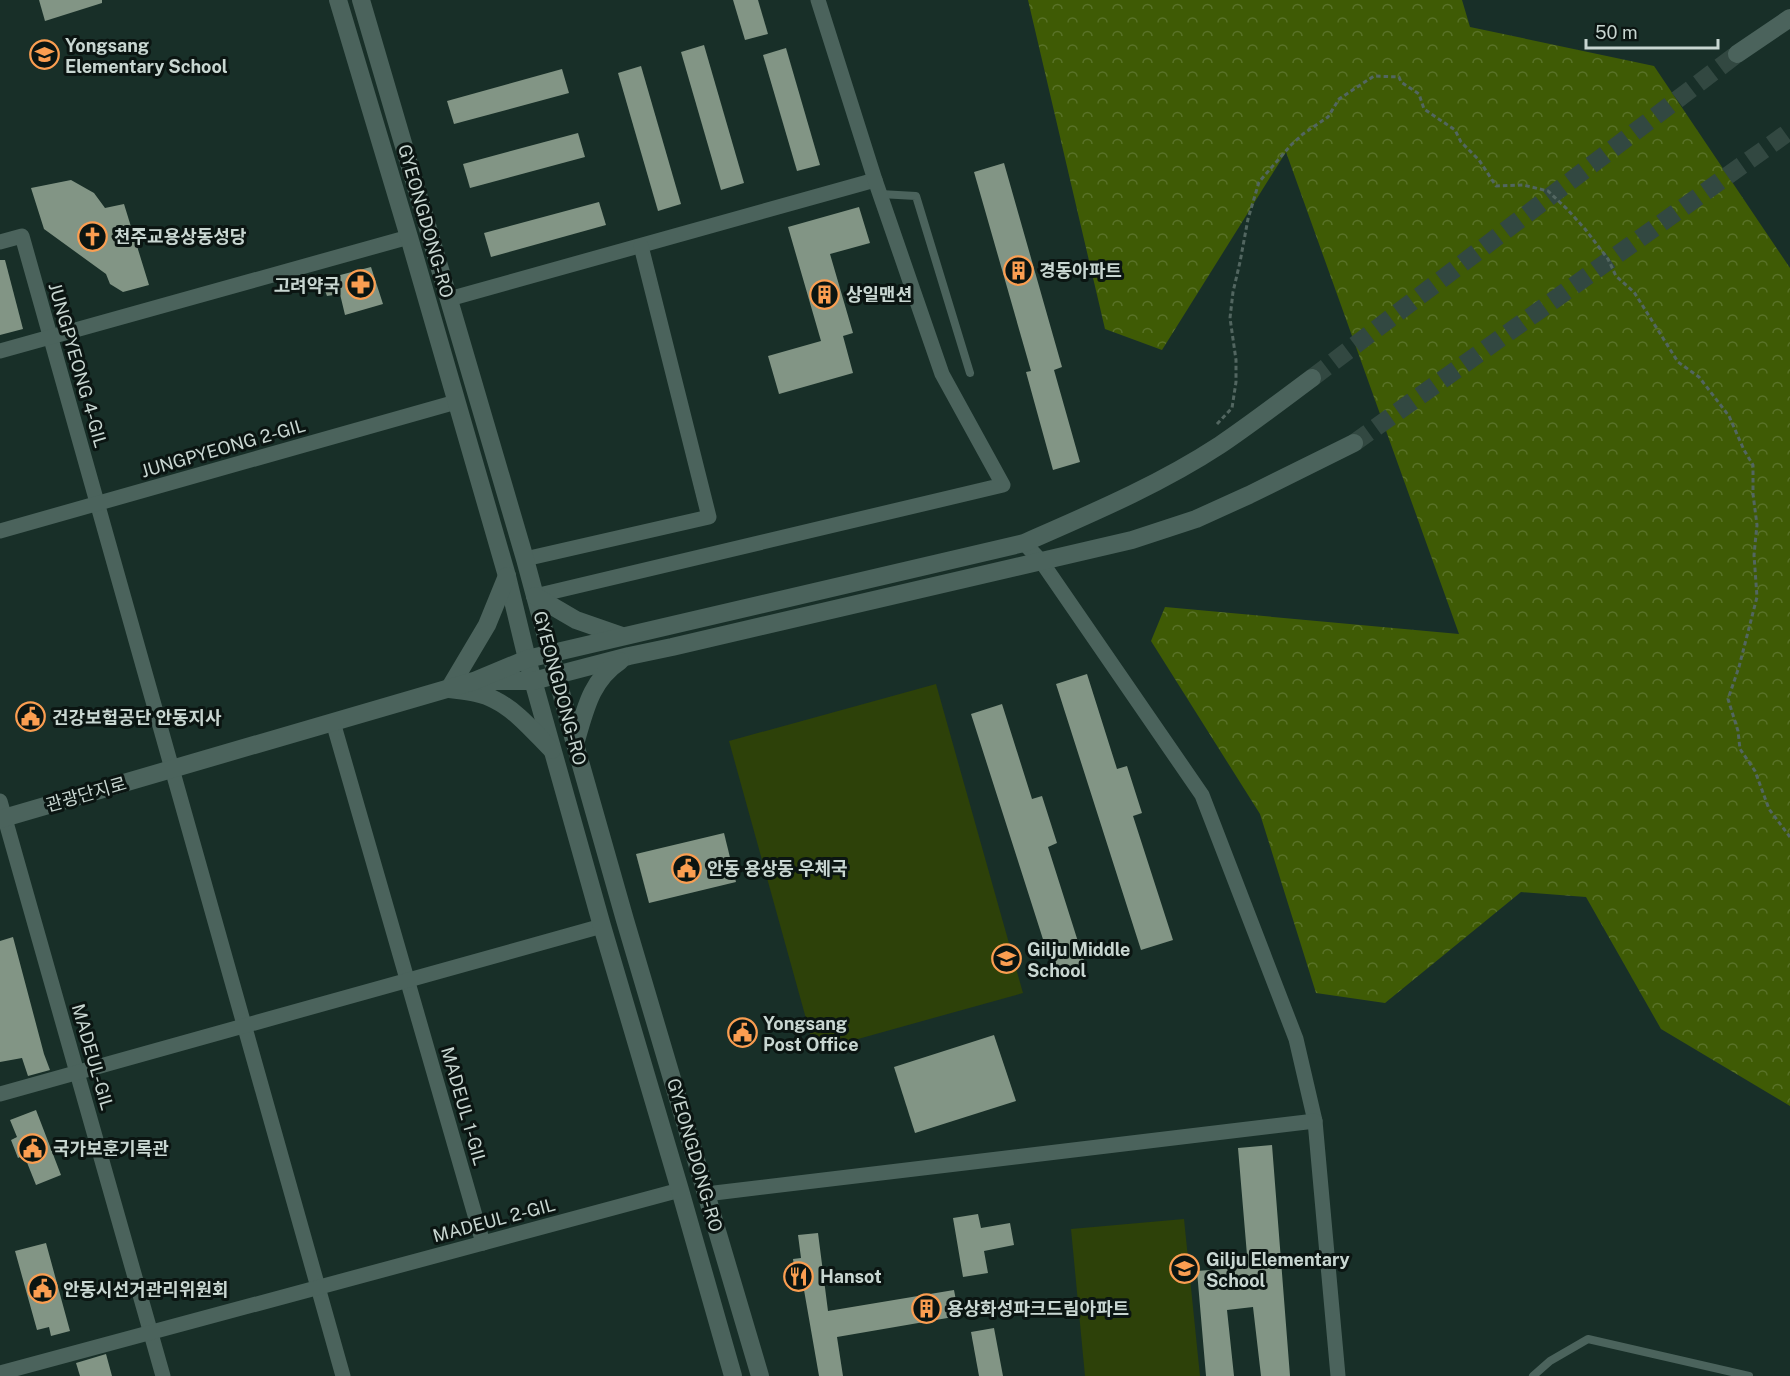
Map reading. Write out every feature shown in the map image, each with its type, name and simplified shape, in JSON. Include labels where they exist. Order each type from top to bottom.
[{"type":"street","name":"GYEONGDONG-RO","points":[[338,0],[507,576],[527,659],[602,926],[733,1376]]},
{"type":"street","name":"GYEONGDONG-RO","points":[[362,0],[525,559],[625,920],[760,1376]]},
{"type":"street","points":[[535,596],[1003,485],[942,374],[878,187],[818,0]]},
{"type":"street","points":[[1737,54],[1790,18]]},
{"type":"street","points":[[449,298],[641,246],[878,187]]},
{"type":"street","name":"JUNGPYEONG 4-GIL","points":[[0,242],[22,236],[172,769]]},
{"type":"street","points":[[0,351],[409,237]]},
{"type":"street","points":[[525,559],[709,517],[641,246]]},
{"type":"street","points":[[474,681],[527,659],[1024,543],[1161,479],[1219,446],[1312,378]]},
{"type":"street","name":"JUNGPYEONG 2-GIL","points":[[0,531],[456,402]]},
{"type":"street","points":[[474,681],[533,681],[629,656],[1132,540],[1196,519],[1354,443]]},
{"type":"street","points":[[1024,543],[1041,561],[1202,795],[1296,1039],[1315,1121],[1338,1376]]},
{"type":"street","points":[[507,576],[487,625],[449,689],[470,691],[494,699],[514,712],[553,751]]},
{"type":"street","points":[[535,596],[576,620],[622,636]]},
{"type":"street","points":[[575,744],[587,704],[596,685],[608,669],[629,656]]},
{"type":"street","name":"관광단지로","points":[[2,813],[172,769],[474,681]]},
{"type":"street","name":"MADEUL 1-GIL","points":[[333,722],[483,1243]]},
{"type":"street","points":[[172,769],[343,1376]]},
{"type":"street","name":"MADEUL-GIL","points":[[2,813],[163,1376]]},
{"type":"street","points":[[0,1094],[602,926]]},
{"type":"street","points":[[706,1194],[1315,1121]]},
{"type":"street","name":"MADEUL 2-GIL","points":[[0,1373],[680,1190]]},
{"type":"lane","points":[[878,187],[916,196],[970,373]]},
{"type":"lane","points":[[1533,1376],[1550,1361],[1588,1339],[1749,1376]]},
{"type":"path","points":[[1217,424],[1232,408],[1236,382],[1236,360],[1230,318],[1233,292],[1248,219],[1259,182],[1291,145],[1328,117],[1339,99],[1374,76],[1399,77],[1401,82],[1419,94],[1424,108],[1455,130],[1461,142],[1479,160],[1496,186],[1523,185],[1548,191],[1567,209],[1608,259],[1616,276],[1634,292],[1678,362],[1699,377],[1730,416],[1753,465],[1753,494],[1757,525],[1754,555],[1756,597],[1739,667],[1728,699],[1735,718],[1740,749],[1755,771],[1769,809],[1790,837]]},
{"type":"green space","points":[[1028,0],[1462,0],[1470,27],[1654,66],[1790,268],[1790,1106],[1661,1029],[1586,897],[1521,892],[1385,1003],[1316,993],[1260,814],[1151,641],[1165,607],[1459,634],[1286,152],[1162,350],[1105,329]]},
{"type":"green space","points":[[936,684],[1023,993],[815,1051],[729,741]]},
{"type":"green space","points":[[1184,1219],[1200,1376],[1085,1376],[1071,1229]]},
{"type":"building","points":[[39,0],[102,0],[102,3],[45,21]]},
{"type":"building","points":[[733,0],[758,0],[768,34],[745,40]]},
{"type":"building","points":[[704,45],[744,183],[721,190],[681,52]]},
{"type":"building","points":[[786,48],[820,165],[797,171],[763,55]]},
{"type":"building","points":[[641,66],[681,204],[658,211],[618,73]]},
{"type":"building","points":[[562,69],[569,93],[454,124],[447,101]]},
{"type":"building","points":[[578,133],[585,157],[470,188],[463,164]]},
{"type":"building","name":"경동아파트","points":[[1004,163],[1062,367],[1054,370],[1080,462],[1053,470],[1026,372],[1031,371],[974,172]]},
{"type":"building","name":"천주교용상동성당","points":[[71,180],[94,193],[105,208],[124,204],[149,285],[123,292],[110,284],[106,274],[44,229],[31,188]]},
{"type":"building","points":[[599,202],[606,225],[491,257],[484,233]]},
{"type":"building","name":"상일맨션","points":[[859,207],[870,243],[830,254],[853,333],[843,336],[853,373],[779,394],[768,356],[821,341],[788,227]]},
{"type":"building","points":[[0,260],[5,260],[23,329],[0,335]]},
{"type":"building","points":[[371,267],[383,304],[345,315],[340,294],[327,296],[321,280]]},
{"type":"building","points":[[1087,674],[1117,769],[1127,766],[1142,813],[1133,816],[1173,940],[1141,950],[1056,684]]},
{"type":"building","points":[[1002,704],[1032,799],[1042,796],[1057,843],[1048,847],[1087,970],[1056,980],[971,714]]},
{"type":"building","name":"안동 용상동 우체국","points":[[724,833],[736,882],[649,903],[636,854]]},
{"type":"building","points":[[13,937],[50,1070],[28,1076],[22,1058],[0,1062],[0,941]]},
{"type":"building","points":[[994,1035],[1016,1101],[915,1133],[894,1067]]},
{"type":"building","name":"국가보훈기록관","points":[[36,1110],[61,1175],[36,1185],[24,1155],[18,1158],[11,1140],[17,1137],[10,1120]]},
{"type":"building","points":[[1272,1145],[1290,1376],[1261,1376],[1253,1307],[1227,1310],[1234,1376],[1206,1376],[1197,1271],[1248,1267],[1238,1148]]},
{"type":"building","points":[[978,1214],[981,1228],[1010,1223],[1014,1245],[984,1251],[988,1273],[963,1277],[953,1218]]},
{"type":"building","points":[[818,1233],[828,1311],[954,1290],[959,1316],[837,1337],[843,1376],[819,1376],[804,1290],[797,1291],[793,1259],[801,1258],[798,1235]]},
{"type":"building","name":"안동시선거관리위원회","points":[[46,1243],[70,1331],[51,1336],[49,1327],[37,1330],[15,1251]]},
{"type":"building","points":[[994,1328],[1003,1376],[979,1376],[971,1332]]},
{"type":"building","points":[[106,1354],[112,1376],[80,1376],[76,1363]]},
{"type":"tunnel","points":[[1312,378],[1737,54]]},
{"type":"tunnel","points":[[1354,443],[1790,131]]},
{"type":"place","name":"Yongsang Elementary School","points":[[44,55]]},
{"type":"place","name":"천주교용상동성당","points":[[93,236]]},
{"type":"place","name":"경동아파트","points":[[1018,270]]},
{"type":"place","name":"고려약국","points":[[361,285]]},
{"type":"place","name":"상일맨션","points":[[825,294]]},
{"type":"place","name":"건강보험공단 안동지사","points":[[31,717]]},
{"type":"place","name":"안동 용상동 우체국","points":[[686,868]]},
{"type":"place","name":"Gilju Middle School","points":[[1006,959]]},
{"type":"place","name":"Yongsang Post Office","points":[[742,1033]]},
{"type":"place","name":"국가보훈기록관","points":[[32,1148]]},
{"type":"place","name":"Gilju Elementary School","points":[[1185,1269]]},
{"type":"place","name":"Hansot","points":[[799,1276]]},
{"type":"place","name":"안동시선거관리위원회","points":[[42,1289]]},
{"type":"place","name":"용상화성파크드림아파트","points":[[926,1308]]}]
